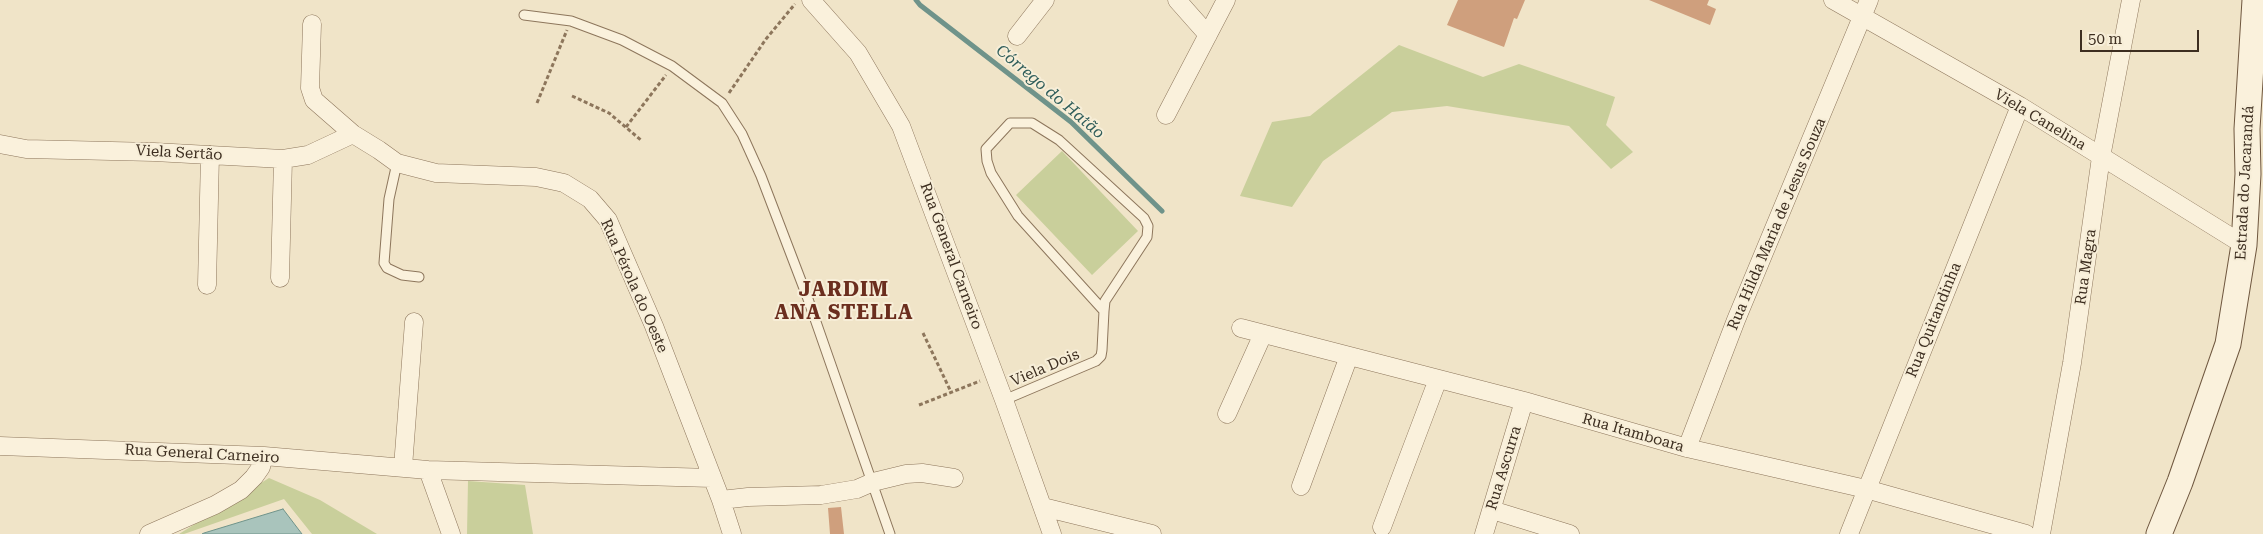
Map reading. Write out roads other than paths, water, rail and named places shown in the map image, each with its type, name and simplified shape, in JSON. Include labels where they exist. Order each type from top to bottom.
[{"type":"main road","name":"Estrada do Jacarandá","points":[[2159,534],[2180,482],[2228,344],[2244,245],[2248,174],[2255,132],[2255,0]]},
{"type":"street","name":"Rua General Carneiro","points":[[811,0],[858,53],[901,126],[1052,534]]},
{"type":"street","points":[[1017,36],[1045,0]]},
{"type":"street","points":[[1177,0],[1208,35]]},
{"type":"street","points":[[1166,115],[1226,0]]},
{"type":"street","name":"Viela Canelina","points":[[1833,0],[1866,8],[2244,245]]},
{"type":"street","name":"Rua Magra","points":[[2041,534],[2072,363],[2101,157],[2131,0]]},
{"type":"street","name":"Rua Hilda Maria de Jesus Souza","points":[[1687,448],[1736,320],[1866,8]]},
{"type":"street","points":[[312,24],[310,88],[314,100],[352,134],[397,163]]},
{"type":"street","name":"Rua Quitandinha","points":[[1849,534],[2020,106]]},
{"type":"street","name":"Viela Sertão","points":[[0,144],[26,149],[283,158],[308,155],[352,134]]},
{"type":"street","points":[[208,285],[210,155]]},
{"type":"street","points":[[280,278],[283,158]]},
{"type":"street","name":"Rua Pérola do Oeste","points":[[397,163],[436,173],[536,176],[564,183],[590,199],[608,220],[627,263],[721,500],[732,534]]},
{"type":"street","points":[[403,467],[414,322]]},
{"type":"street","name":"Rua Itamboara","points":[[1241,328],[1524,401],[1687,448],[1866,489],[2026,534]]},
{"type":"street","points":[[1227,414],[1263,334]]},
{"type":"street","points":[[1301,486],[1350,356]]},
{"type":"street","points":[[1382,527],[1438,379]]},
{"type":"street","name":"Rua Ascurra","points":[[1484,534],[1524,401]]},
{"type":"street","name":"Rua General Carneiro","points":[[0,446],[264,456],[428,470],[712,478]]},
{"type":"street","points":[[149,534],[215,505],[241,490],[261,467],[264,456]]},
{"type":"street","points":[[428,470],[451,534]]},
{"type":"street","points":[[721,500],[748,497],[821,495],[857,489],[873,482],[906,474],[954,478]]},
{"type":"street","points":[[1043,507],[1152,534]]},
{"type":"street","points":[[1492,510],[1570,534]]},
{"type":"lane","points":[[524,15],[571,20],[622,40],[672,66],[722,103],[742,134],[761,176],[873,482],[890,534]]},
{"type":"lane","points":[[1032,123],[1059,140],[1144,218],[1148,226],[1147,237],[1105,301],[1104,311],[1018,216],[991,173],[987,161],[986,148],[1010,124],[1032,123]]},
{"type":"lane","points":[[397,163],[389,199],[384,263],[387,268],[402,275],[419,277]]},
{"type":"lane","name":"Viela Dois","points":[[1004,400],[1096,361],[1102,350],[1104,311]]},
{"type":"water","points":[[283,509],[302,534],[202,534],[204,533]]},
{"type":"waterway","name":"Córrego do Hatão","points":[[916,0],[1071,122],[1162,211]]},
{"type":"district","name":"JARDIM ANA STELLA","points":[[844,302]]}]
